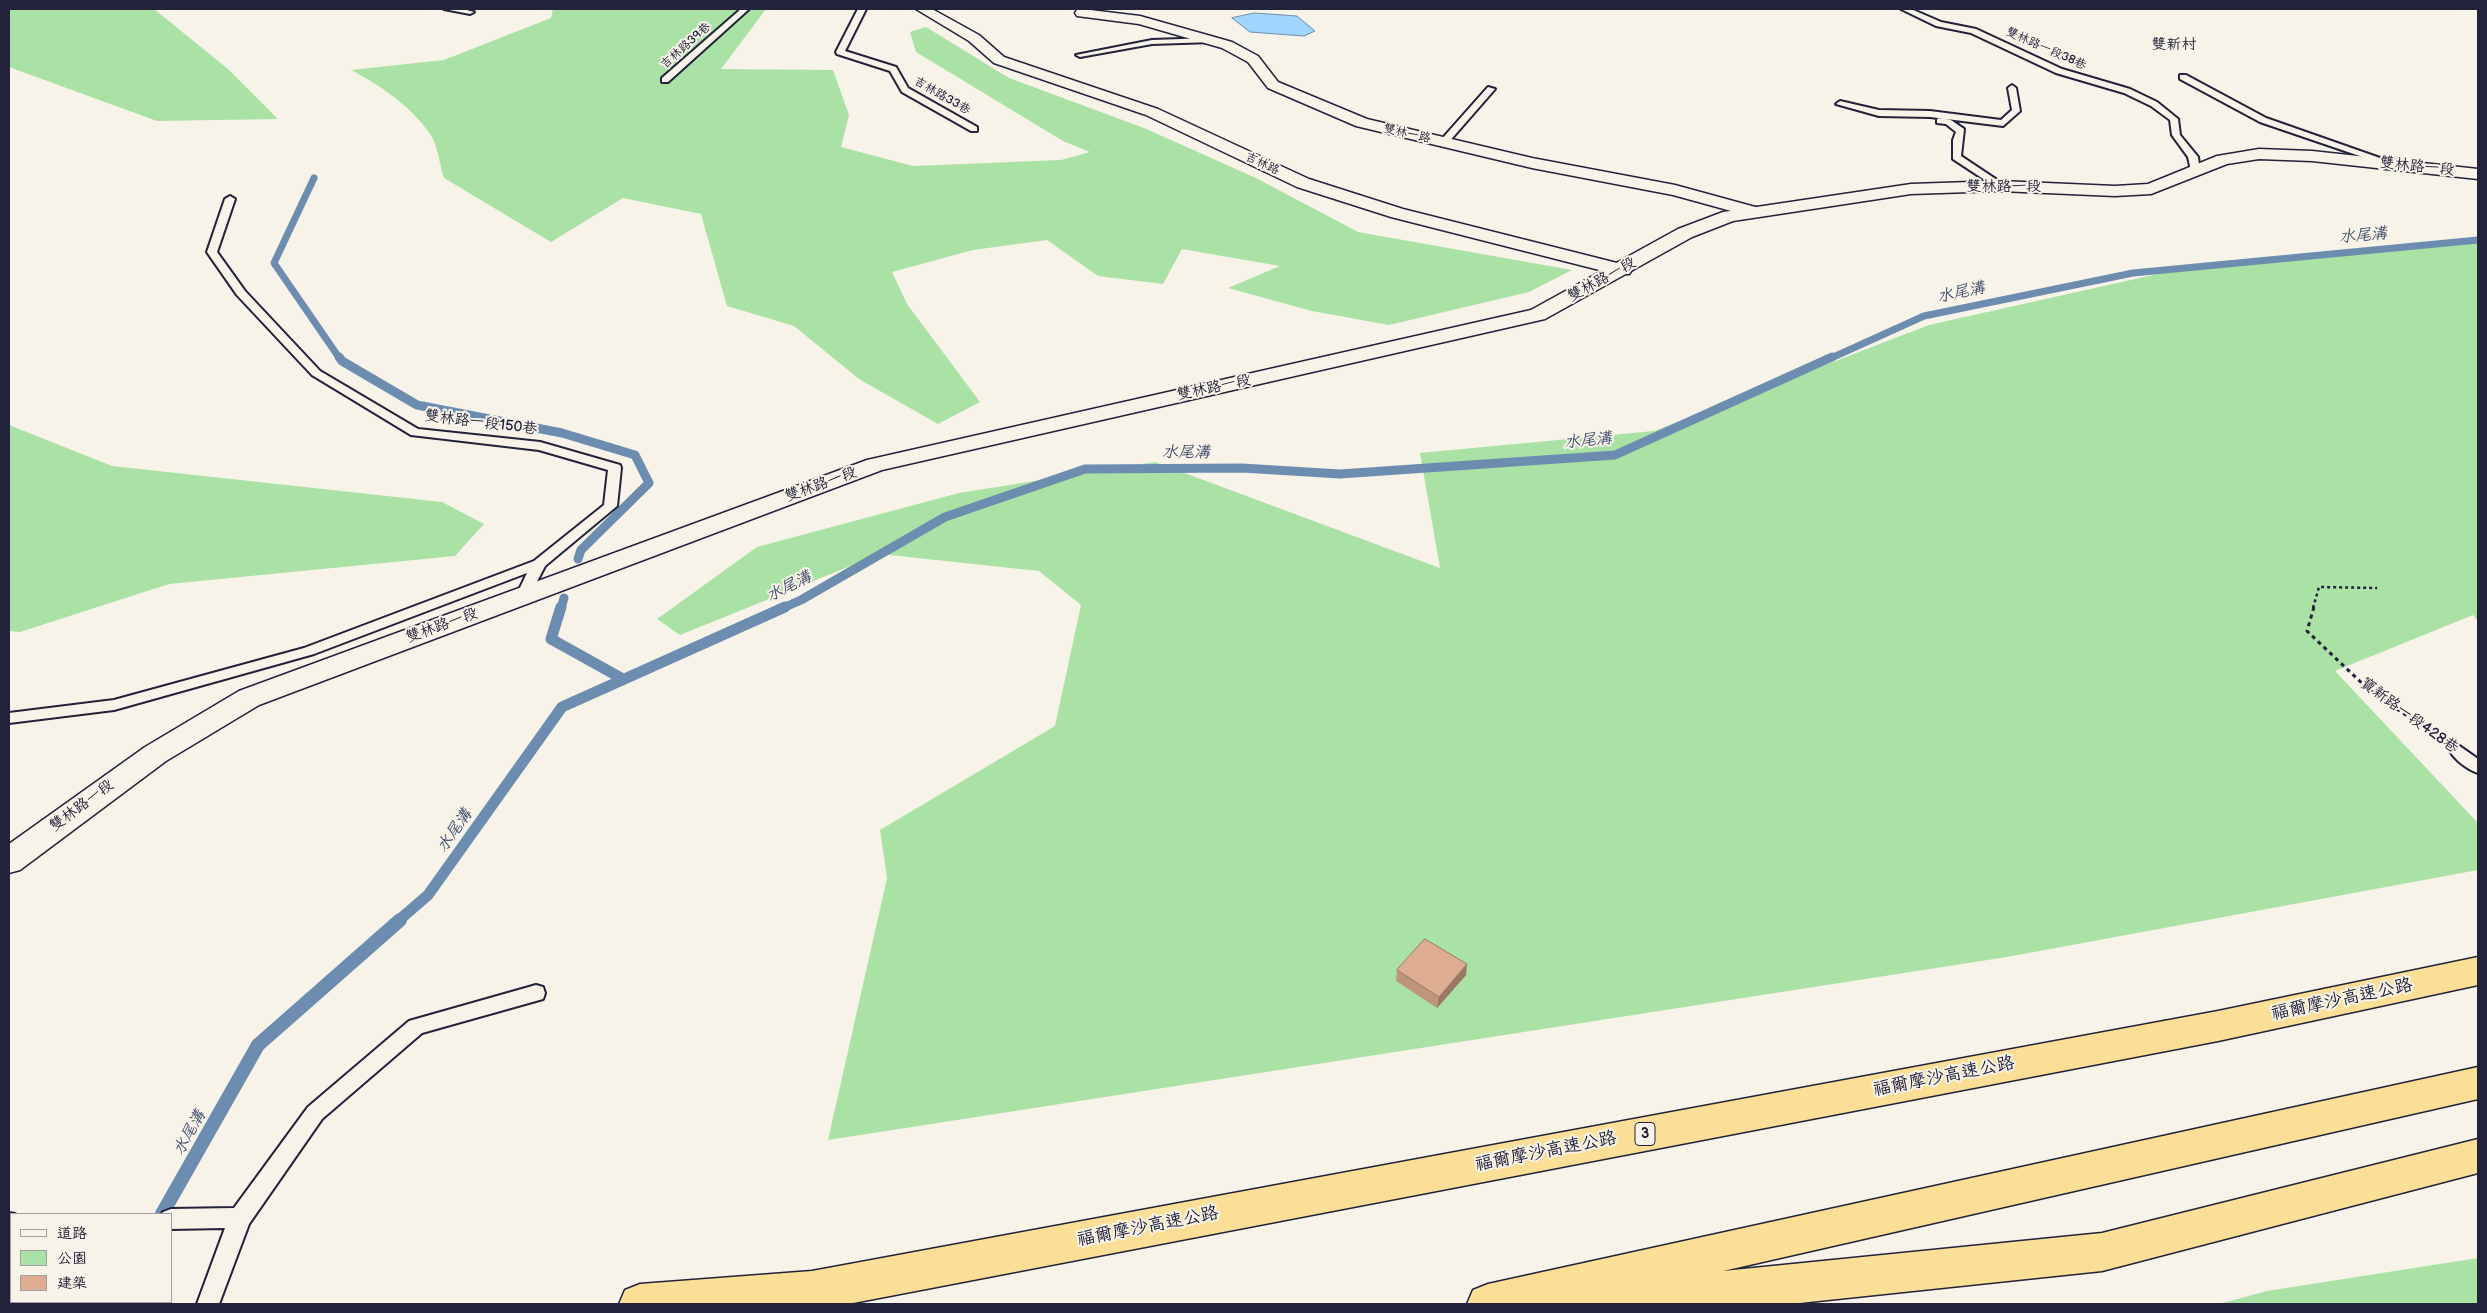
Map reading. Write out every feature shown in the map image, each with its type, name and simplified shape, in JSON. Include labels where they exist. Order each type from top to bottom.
[{"type":"highway","name":"福爾摩沙高速公路","points":[[640,1304],[812,1291],[2218,1026],[2478,971]]},
{"type":"highway","points":[[1488,1304],[2478,1083]]},
{"type":"highway","points":[[1598,1304],[2102,1252],[2478,1156]]},
{"type":"street","name":"吉林路","points":[[923,9],[974,38],[999,60],[1152,112],[1303,183],[1397,213],[1622,270]]},
{"type":"street","name":"雙林一路","points":[[1082,13],[1140,20],[1227,45],[1253,59],[1273,85],[1362,123],[1532,163],[1675,190],[1752,212]]},
{"type":"street","name":"雙林路一段","points":[[9,862],[132,768],[203,722],[249,698],[874,465],[1538,316],[1685,233],[1729,216],[1912,189],[2000,186],[2115,191],[2151,190],[2223,160],[2259,154],[2312,156],[2478,174]]},
{"type":"lane","points":[[448,9],[470,12]]},
{"type":"lane","name":"吉林路39巷","points":[[665,80],[746,9]]},
{"type":"lane","name":"吉林路33巷","points":[[862,9],[840,52],[893,69],[905,90],[974,129]]},
{"type":"lane","name":"雙林路一段38巷","points":[[1905,9],[1938,24],[1973,31],[2059,71],[2127,91],[2154,104],[2174,118],[2176,135],[2193,157],[2195,173]]},
{"type":"lane","points":[[1080,55],[1152,42],[1210,40]]},
{"type":"lane","points":[[2183,77],[2263,120],[2396,165]]},
{"type":"lane","points":[[1840,104],[1879,113],[1930,114],[2003,123],[2016,111],[2012,88]]},
{"type":"lane","points":[[1444,142],[1491,89]]},
{"type":"lane","points":[[1900,114],[1948,122],[1961,131],[1957,140],[1956,157],[2000,186]]},
{"type":"lane","name":"雙林路一段150巷","points":[[230,198],[212,252],[241,293],[316,373],[415,432],[540,446],[615,468],[610,506],[539,564],[523,596]]},
{"type":"lane","points":[[9,718],[114,705],[309,651],[539,564]]},
{"type":"lane","name":"寶新路一段428巷","points":[[2458,751],[2478,768]]},
{"type":"lane","points":[[208,1304],[240,1218],[315,1113],[416,1027],[536,993]]},
{"type":"lane","points":[[172,1219],[240,1218]]},
{"type":"path","name":"寶新路一段428巷","points":[[2377,588],[2319,587],[2307,631],[2368,689],[2458,751]]},
{"type":"green space","points":[[9,9],[154,9],[228,69],[278,119],[157,121],[9,67]]},
{"type":"green space","points":[[553,9],[766,9],[721,69],[833,70],[849,115],[841,147],[913,166],[1061,160],[1090,152],[1063,141],[916,52],[910,32],[926,27],[1009,78],[1144,128],[1256,178],[1358,232],[1572,270],[1529,292],[1389,325],[1312,311],[1228,288],[1280,266],[1182,249],[1163,284],[1098,276],[1047,240],[973,250],[892,272],[907,304],[980,402],[938,424],[859,379],[794,326],[727,306],[701,214],[623,198],[551,242],[444,178],[434,141],[416,116],[396,98],[351,70],[444,60],[551,18]]},
{"type":"green space","points":[[2478,237],[2478,621],[2473,615],[2335,671],[2478,823],[2478,870],[2007,957],[828,1140],[887,878],[880,830],[1055,726],[1081,605],[1039,571],[880,554],[680,635],[657,619],[757,547],[959,493],[1155,462],[1440,568],[1420,453],[1654,431],[1929,325],[2207,263]]},
{"type":"green space","points":[[9,425],[112,466],[442,502],[484,524],[455,556],[169,584],[20,632],[9,631]]},
{"type":"green space","points":[[2478,1258],[2478,1304],[2219,1304],[2267,1291]]},
{"type":"water","points":[[1255,13],[1297,16],[1315,31],[1304,36],[1250,32],[1232,18]]},
{"type":"building","points":[[1425,939],[1467,964],[1439,997],[1397,970]]},
{"type":"waterway","points":[[314,178],[274,263],[340,359]]},
{"type":"waterway","name":"水尾溝","points":[[1829,359],[1924,316],[2133,273],[2478,240]]},
{"type":"waterway","points":[[339,357],[342,361],[417,405],[562,433],[635,455],[649,483],[581,550],[578,559]]},
{"type":"waterway","name":"水尾溝","points":[[783,608],[801,600],[945,517],[1085,469],[1242,468],[1340,474],[1615,455],[1832,357]]},
{"type":"waterway","points":[[561,608],[564,598]]},
{"type":"waterway","points":[[561,607],[551,639],[623,679]]},
{"type":"waterway","name":"水尾溝","points":[[398,921],[428,895],[562,707],[785,607]]},
{"type":"waterway","name":"水尾溝","points":[[163,1213],[258,1045],[400,920]]},
{"type":"district","name":"雙新村","points":[[2174,45]]}]
